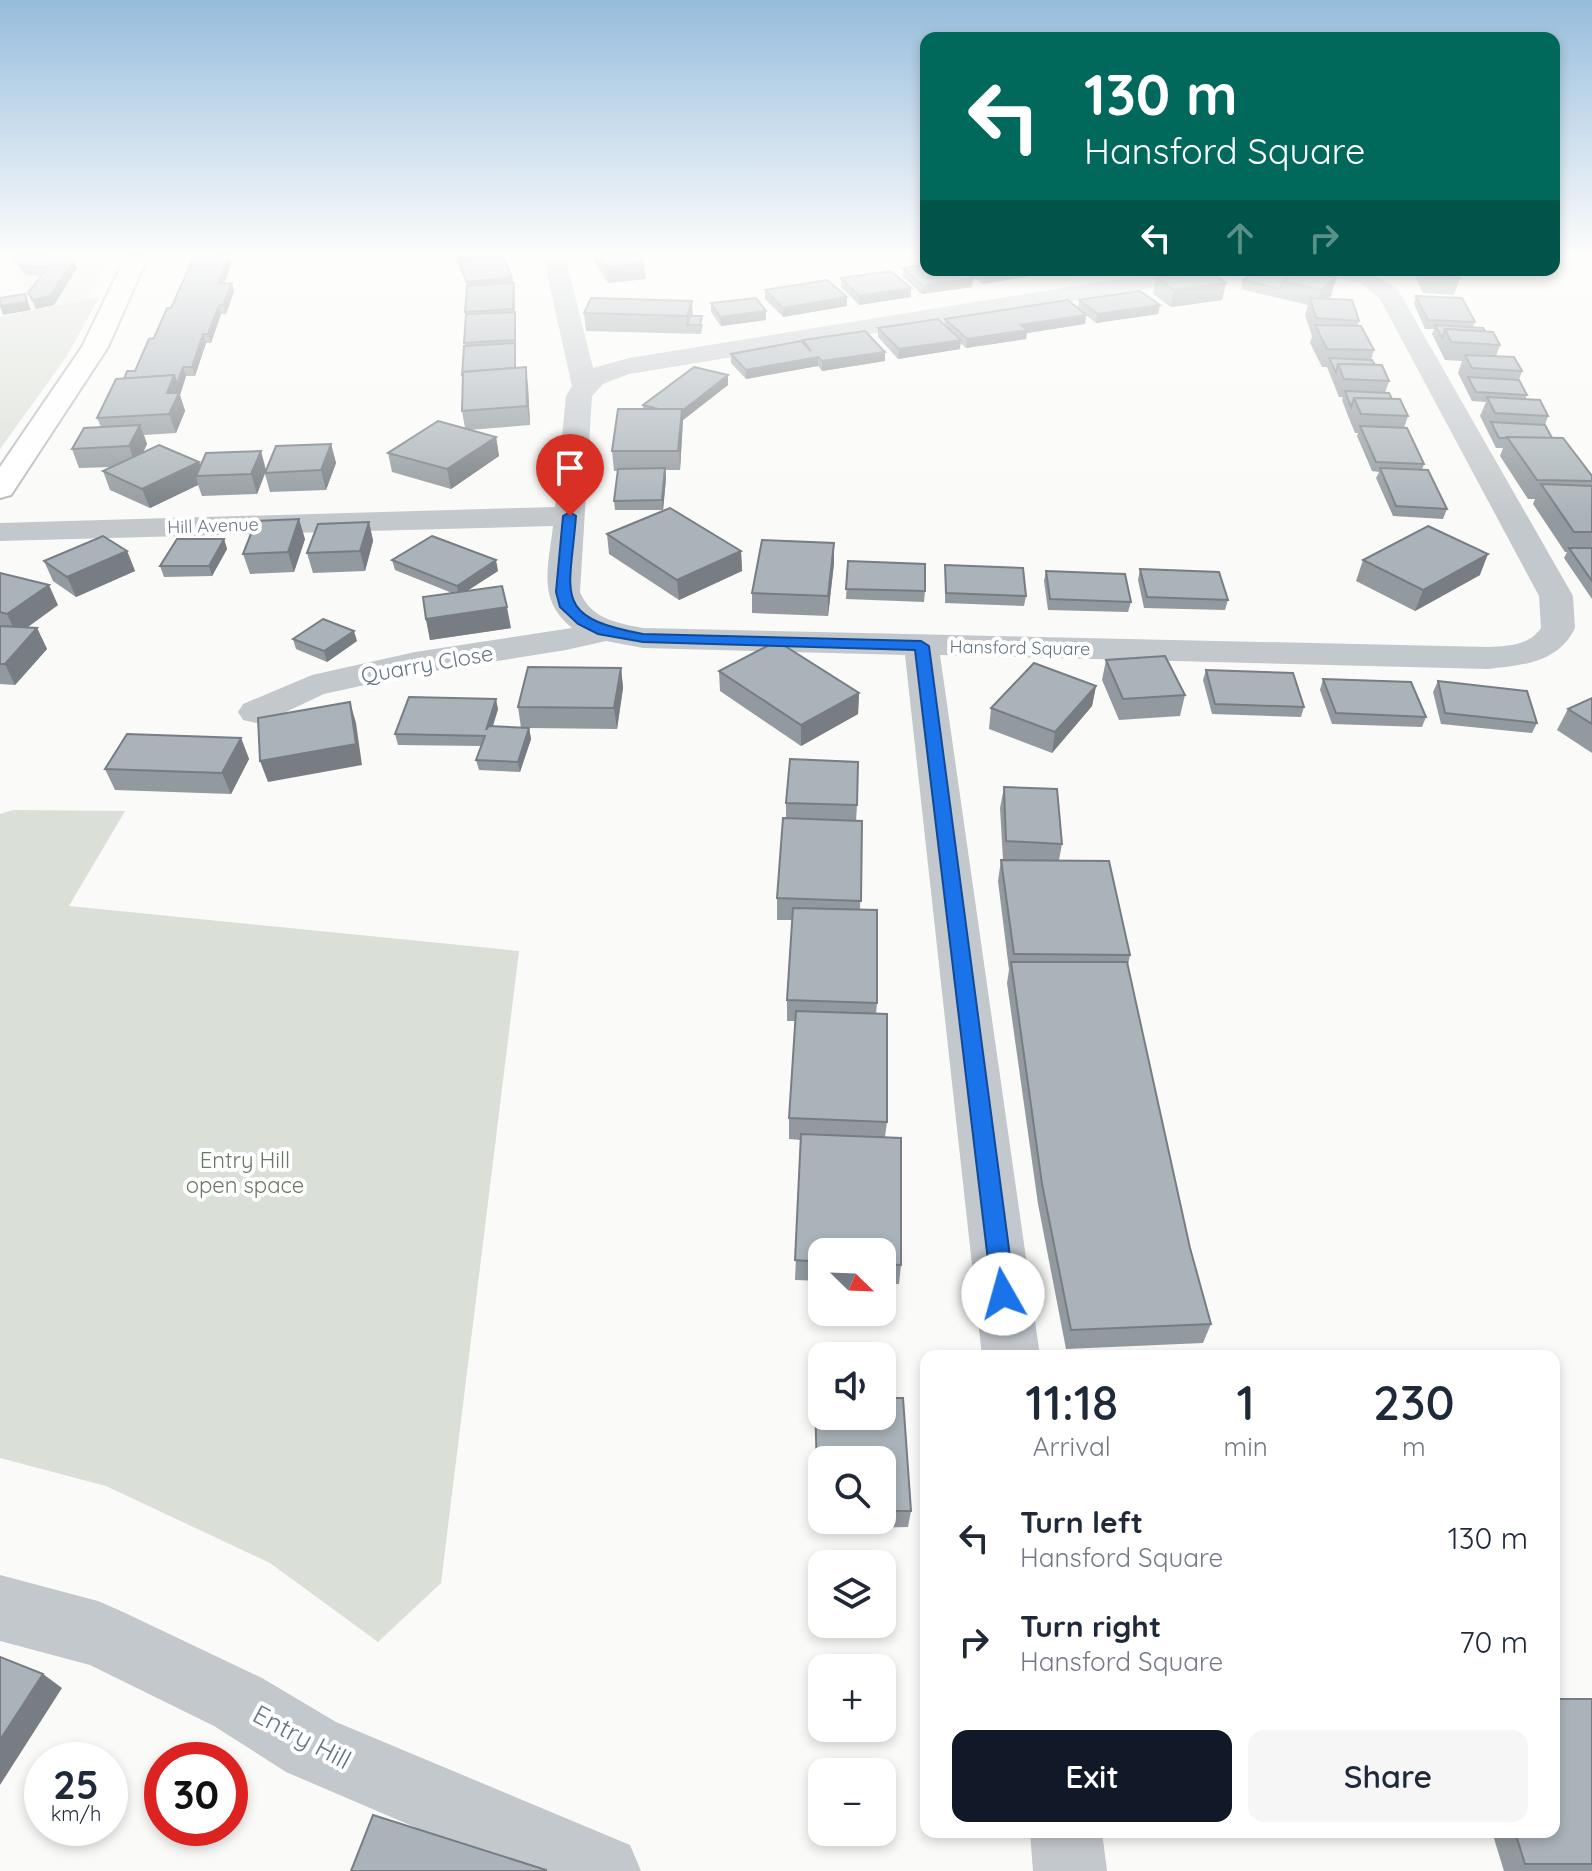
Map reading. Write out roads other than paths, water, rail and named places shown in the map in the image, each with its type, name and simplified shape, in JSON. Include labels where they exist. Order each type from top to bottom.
[{"type":"main road","points":[[0,489],[97,343]]},
{"type":"street","points":[[574,343],[584,384],[613,369],[769,343]]},
{"type":"street","name":"Hansford Square","points":[[584,384],[579,396],[563,592],[567,607],[583,621],[603,631],[643,638],[1488,658],[1518,655],[1542,648],[1557,637],[1562,618],[1556,596],[1417,343]]},
{"type":"street","name":"Hill Avenue","points":[[0,532],[570,516]]},
{"type":"street","name":"Quarry Close","points":[[256,712],[312,686],[415,663],[566,640],[603,631]]},
{"type":"street","points":[[921,646],[1010,1350]]},
{"type":"street","name":"Entry Hill","points":[[0,1608],[98,1634],[238,1702],[311,1747],[604,1871]]},
{"type":"street","points":[[1067,1838],[1070,1871]]},
{"type":"park label","name":"Entry Hill open space","points":[[245,1172]]}]
